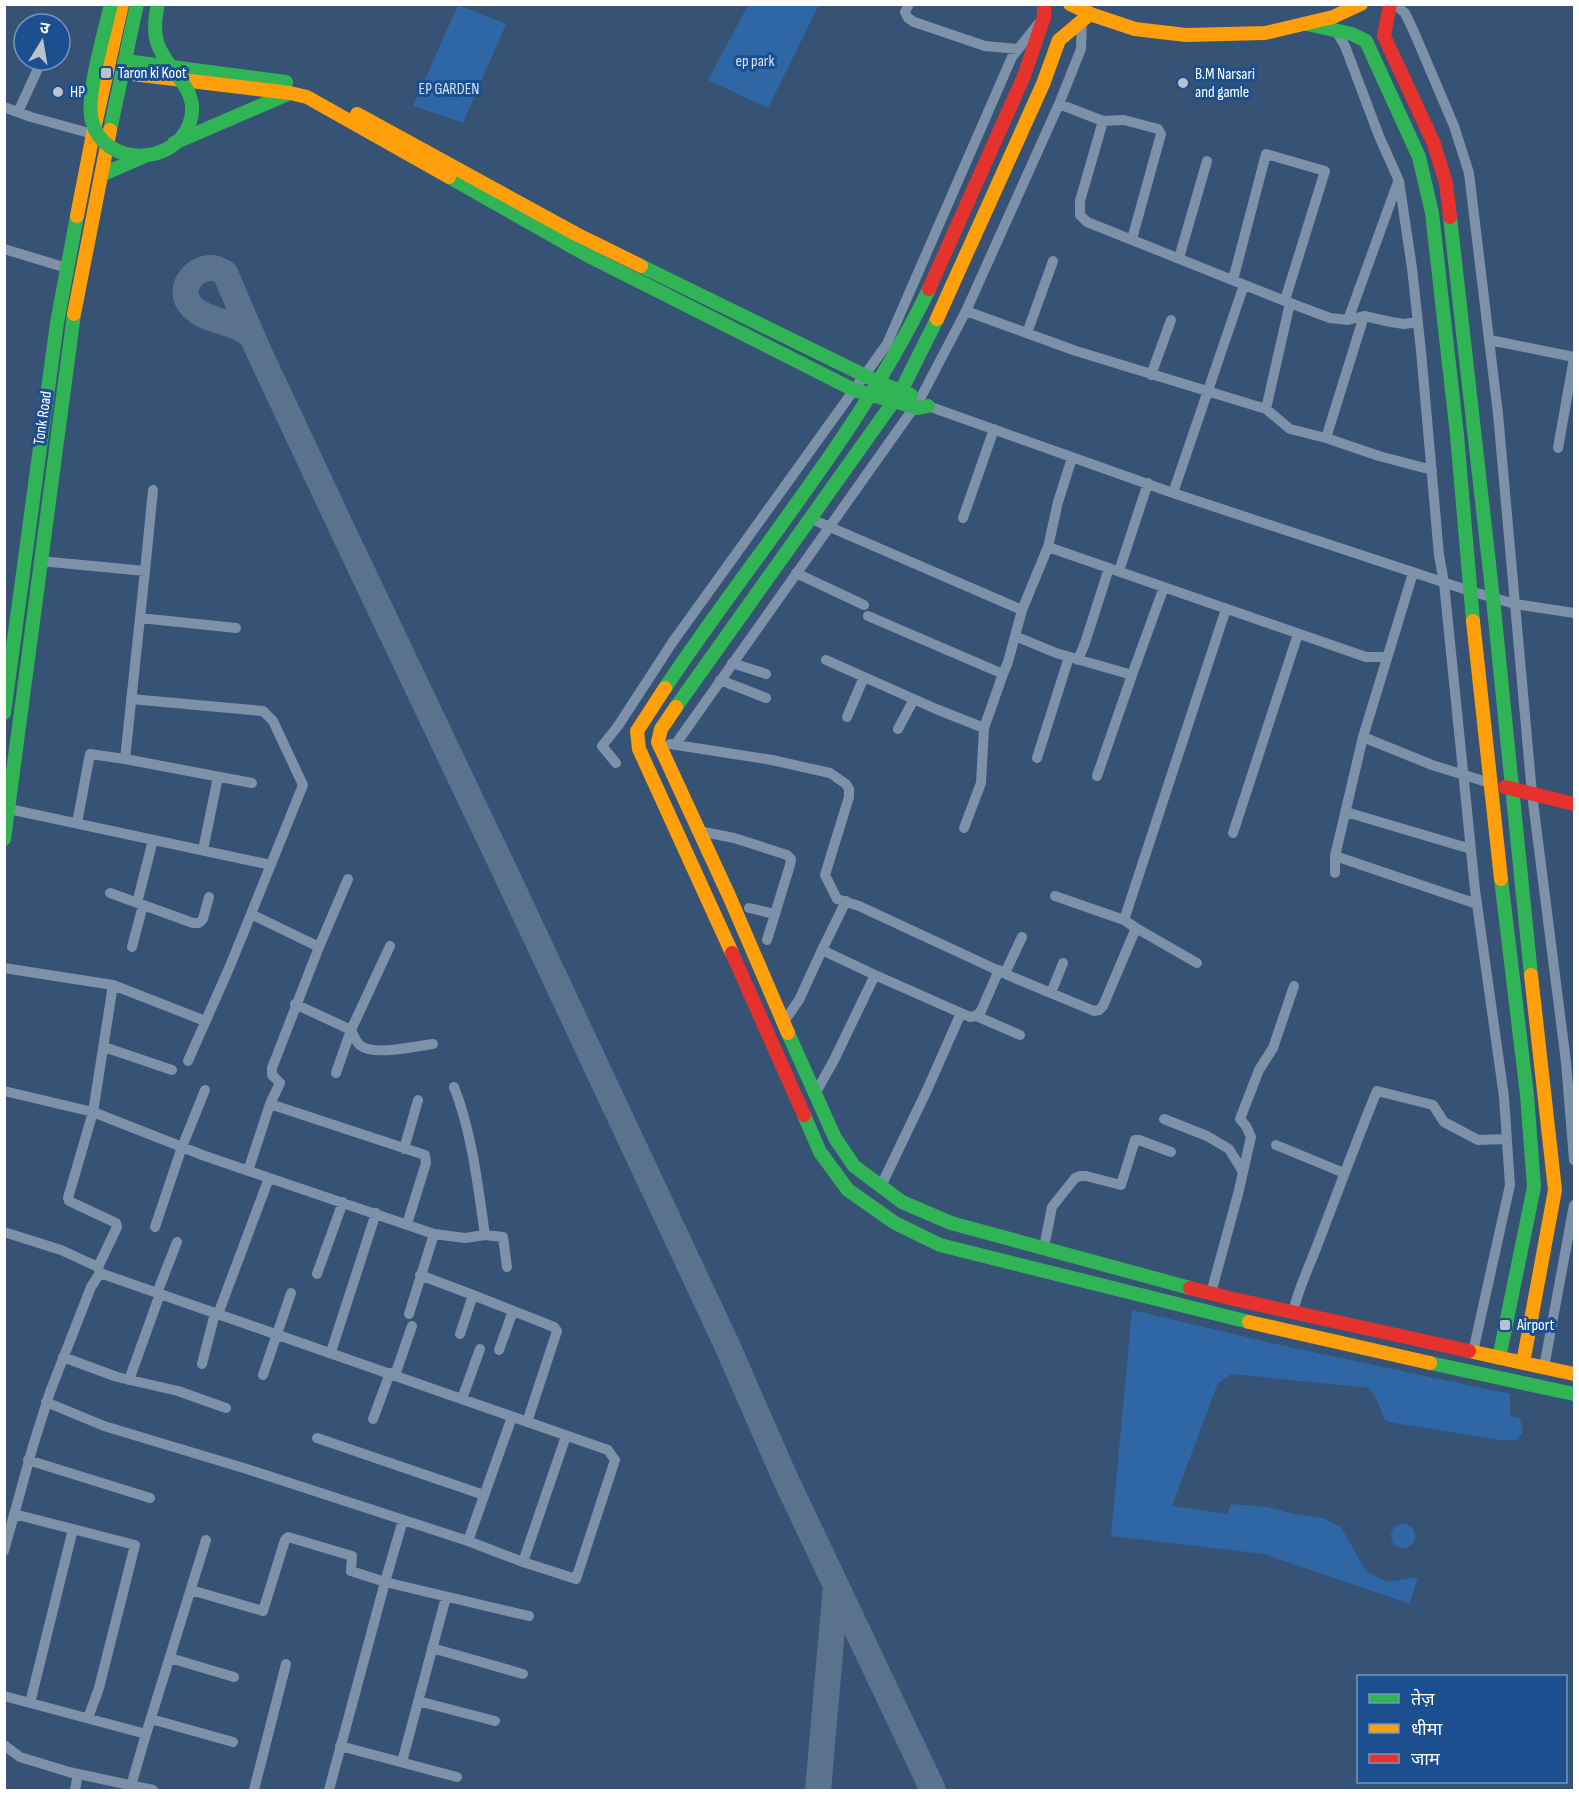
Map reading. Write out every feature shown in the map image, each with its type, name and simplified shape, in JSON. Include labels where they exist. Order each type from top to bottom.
[{"type":"street","points":[[111,4],[92,96],[90,117],[92,124],[106,144],[116,151],[129,156],[148,157],[161,153],[178,142],[189,125],[192,114],[191,94],[187,85],[159,48],[155,29],[158,4]]},
{"type":"street","name":"Tonk Road","points":[[4,713],[10,625],[57,323],[93,134],[122,4]]},
{"type":"street","name":"Tonk Road","points":[[4,839],[71,329],[137,4]]},
{"type":"street","points":[[909,4],[905,12],[914,22],[985,46],[1018,49]]},
{"type":"street","points":[[1070,4],[1086,17],[1135,29],[1186,35],[1265,33],[1333,16],[1361,4]]},
{"type":"street","points":[[1390,4],[1384,36],[1434,144],[1446,183],[1493,599],[1511,789],[1555,1190],[1528,1328],[1504,1379]]},
{"type":"street","points":[[1395,4],[1405,13],[1414,32],[1454,126],[1469,173],[1490,340],[1532,794],[1550,922],[1573,1119],[1575,1160]]},
{"type":"street","points":[[616,763],[602,746],[618,726],[672,643],[887,344],[1012,57],[1044,11]]},
{"type":"street","points":[[1044,11],[1024,76],[941,264],[906,337],[870,394],[694,645],[637,731],[639,750],[752,996],[820,1152],[848,1190],[895,1223],[940,1245],[1292,1333],[1575,1394]]},
{"type":"street","points":[[675,744],[828,526],[921,404],[966,311],[1059,104],[1081,49],[1086,17]]},
{"type":"street","points":[[1086,17],[1059,40],[1029,116],[924,348],[898,396],[661,729],[658,742],[730,898],[835,1138],[854,1166],[902,1202],[951,1223],[1207,1292],[1575,1374]]},
{"type":"street","points":[[1304,24],[1335,29],[1353,34],[1366,41],[1419,157],[1432,213],[1457,435],[1490,783],[1527,1095],[1534,1187],[1512,1361]]},
{"type":"street","points":[[1335,29],[1345,46],[1398,181],[1418,322],[1439,555],[1444,583],[1477,904],[1500,1066],[1510,1185],[1473,1352]]},
{"type":"street","points":[[125,67],[307,97],[585,254],[854,390],[870,394],[898,396],[1173,493],[1493,599],[1575,613]]},
{"type":"street","points":[[125,67],[283,81],[312,90],[584,238],[878,382],[898,396]]},
{"type":"street","points":[[18,112],[36,72]]},
{"type":"street","points":[[101,175],[290,93]]},
{"type":"street","points":[[1059,104],[1103,122],[1124,120],[1158,129],[1161,134],[1132,239]]},
{"type":"street","points":[[4,107],[93,134]]},
{"type":"street","points":[[1103,122],[1080,201],[1080,215],[1087,222],[1329,318],[1348,320],[1364,316],[1391,322],[1418,322]]},
{"type":"street","points":[[1233,280],[1266,154],[1325,171],[1287,301],[1266,409]]},
{"type":"street","points":[[1179,258],[1207,161]]},
{"type":"street","points":[[1348,320],[1398,181]]},
{"type":"street","points":[[4,249],[67,268]]},
{"type":"street","points":[[1027,333],[1053,261]]},
{"type":"street","points":[[1173,493],[1244,285]]},
{"type":"street","points":[[966,311],[1151,375],[1266,409],[1290,429],[1431,470]]},
{"type":"street","points":[[1326,438],[1364,316]]},
{"type":"street","points":[[1151,375],[1171,320]]},
{"type":"street","points":[[1490,340],[1575,357],[1558,448]]},
{"type":"street","points":[[963,518],[994,429]]},
{"type":"street","points":[[964,828],[981,783],[984,728],[1022,610],[1048,547],[1058,502],[1072,458]]},
{"type":"street","points":[[1037,758],[1073,658],[1085,643],[1148,483]]},
{"type":"street","points":[[125,759],[153,490]]},
{"type":"street","points":[[809,518],[1022,610]]},
{"type":"street","points":[[1048,547],[1366,657],[1387,657]]},
{"type":"street","points":[[40,561],[145,571]]},
{"type":"street","points":[[796,573],[864,605]]},
{"type":"street","points":[[1335,873],[1335,856],[1363,737],[1413,573]]},
{"type":"street","points":[[1097,777],[1164,587]]},
{"type":"street","points":[[1124,920],[1226,609]]},
{"type":"street","points":[[868,616],[1003,674]]},
{"type":"street","points":[[140,618],[236,628]]},
{"type":"street","points":[[10,625],[32,633]]},
{"type":"street","points":[[1233,833],[1298,634]]},
{"type":"street","points":[[1015,636],[1073,658],[1132,675]]},
{"type":"street","points":[[826,660],[984,728]]},
{"type":"street","points":[[732,663],[766,674]]},
{"type":"street","points":[[846,717],[864,677]]},
{"type":"street","points":[[720,680],[766,698]]},
{"type":"street","points":[[131,699],[263,711],[273,721],[303,785],[188,1061]]},
{"type":"street","points":[[898,729],[914,699]]},
{"type":"street","points":[[1363,737],[1432,765],[1511,789],[1575,804]]},
{"type":"street","points":[[639,750],[658,742],[675,744],[772,760],[830,773],[841,779],[849,789],[849,797],[825,875],[837,899],[885,917],[1094,1011],[1103,1006],[1136,928]]},
{"type":"street","points":[[77,823],[90,754],[252,783]]},
{"type":"street","points":[[203,850],[218,777]]},
{"type":"street","points":[[9,809],[271,865]]},
{"type":"street","points":[[1346,812],[1471,849]]},
{"type":"street","points":[[699,831],[734,838],[787,855],[790,859],[767,940]]},
{"type":"street","points":[[132,947],[153,840]]},
{"type":"street","points":[[1335,856],[1477,904]]},
{"type":"street","points":[[248,1171],[270,1104],[280,1083],[272,1075],[272,1068],[295,1004],[348,879]]},
{"type":"street","points":[[110,893],[193,923],[200,923],[203,919],[209,897]]},
{"type":"street","points":[[1055,896],[1124,920],[1197,963]]},
{"type":"street","points":[[783,1023],[799,1000],[846,901]]},
{"type":"street","points":[[749,908],[775,914]]},
{"type":"street","points":[[251,914],[319,947]]},
{"type":"street","points":[[976,1016],[981,1011],[1022,937]]},
{"type":"street","points":[[336,1073],[351,1030],[390,946]]},
{"type":"street","points":[[822,950],[970,1017],[976,1016],[1020,1035]]},
{"type":"street","points":[[1051,993],[1063,963]]},
{"type":"street","points":[[4,968],[113,985],[206,1021]]},
{"type":"street","points":[[815,1094],[875,975]]},
{"type":"street","points":[[4,1551],[46,1402],[117,1227],[116,1223],[69,1202],[68,1198],[93,1112],[113,985]]},
{"type":"street","points":[[1199,1310],[1207,1292],[1243,1172],[1251,1137],[1240,1119],[1260,1070],[1273,1048],[1294,986]]},
{"type":"street","points":[[295,1004],[351,1030],[357,1042],[373,1051],[433,1044]]},
{"type":"street","points":[[881,1186],[961,1013]]},
{"type":"street","points":[[104,1047],[172,1070]]},
{"type":"street","points":[[454,1087],[460,1102],[470,1149],[485,1235]]},
{"type":"street","points":[[155,1227],[182,1147],[205,1090]]},
{"type":"street","points":[[1293,1312],[1299,1288],[1320,1240],[1377,1090],[1433,1105],[1444,1122],[1478,1140],[1506,1139]]},
{"type":"street","points":[[4,1091],[93,1112],[248,1171],[434,1234],[465,1238],[485,1235],[503,1237],[507,1267]]},
{"type":"street","points":[[404,1149],[418,1100]]},
{"type":"street","points":[[270,1104],[425,1155],[426,1164],[407,1224]]},
{"type":"street","points":[[1164,1119],[1207,1136],[1229,1149],[1243,1172]]},
{"type":"street","points":[[1039,1269],[1052,1207],[1075,1178],[1086,1176],[1121,1185],[1135,1140],[1171,1152]]},
{"type":"street","points":[[1276,1145],[1344,1173]]},
{"type":"street","points":[[202,1364],[217,1313],[269,1178]]},
{"type":"street","points":[[317,1274],[343,1202]]},
{"type":"street","points":[[1544,1367],[1575,1205]]},
{"type":"street","points":[[331,1352],[376,1213]]},
{"type":"street","points":[[4,1232],[61,1250],[99,1270],[158,1293],[608,1450],[615,1460],[576,1579],[247,1469],[104,1426],[46,1402]]},
{"type":"street","points":[[409,1314],[434,1234]]},
{"type":"street","points":[[129,1380],[177,1242]]},
{"type":"street","points":[[420,1275],[554,1327],[557,1331],[527,1422]]},
{"type":"street","points":[[263,1375],[291,1293]]},
{"type":"street","points":[[460,1334],[473,1294]]},
{"type":"street","points":[[499,1350],[513,1311]]},
{"type":"street","points":[[373,1419],[412,1326]]},
{"type":"street","points":[[462,1399],[480,1348]]},
{"type":"street","points":[[63,1358],[129,1380],[178,1391],[226,1408]]},
{"type":"street","points":[[468,1541],[512,1417]]},
{"type":"street","points":[[523,1562],[566,1436]]},
{"type":"street","points":[[317,1438],[484,1495]]},
{"type":"street","points":[[28,1460],[150,1498]]},
{"type":"street","points":[[14,1514],[135,1545],[99,1688],[88,1718]]},
{"type":"street","points":[[329,1791],[403,1520]]},
{"type":"street","points":[[30,1703],[73,1529]]},
{"type":"street","points":[[191,1590],[263,1611],[285,1540],[288,1537],[352,1556],[351,1571],[385,1582],[529,1616]]},
{"type":"street","points":[[137,1788],[146,1734],[206,1540]]},
{"type":"street","points":[[402,1762],[446,1597]]},
{"type":"street","points":[[432,1648],[523,1674]]},
{"type":"street","points":[[170,1658],[234,1677]]},
{"type":"street","points":[[254,1791],[286,1664]]},
{"type":"street","points":[[4,1696],[146,1734]]},
{"type":"street","points":[[418,1701],[495,1721]]},
{"type":"street","points":[[151,1719],[233,1742]]},
{"type":"street","points":[[4,1745],[20,1757],[78,1774],[153,1791]]},
{"type":"street","points":[[340,1746],[457,1777]]},
{"type":"street","points":[[75,1791],[78,1774]]},
{"type":"green space","name":"EP GARDEN","points":[[458,5],[506,24],[463,123],[413,106]]},
{"type":"green space","name":"ep park","points":[[748,5],[819,5],[768,108],[708,80]]},
{"type":"green space","points":[[1132,1310],[1280,1345],[1510,1394],[1510,1416],[1520,1418],[1523,1432],[1516,1440],[1499,1440],[1394,1423],[1384,1420],[1377,1399],[1369,1388],[1232,1374],[1218,1383],[1172,1506],[1227,1514],[1231,1504],[1267,1507],[1323,1518],[1341,1527],[1366,1571],[1387,1582],[1418,1577],[1410,1604],[1264,1554],[1111,1536]]},
{"type":"green space","points":[[1403,1524],[1411,1528],[1415,1536],[1411,1544],[1403,1548],[1395,1544],[1391,1536],[1395,1528]]},
{"type":"taxiway","points":[[259,352],[252,338],[245,331],[202,314],[189,303],[186,297],[187,285],[194,274],[212,268],[225,273],[259,352],[726,1343],[785,1478],[933,1790]]},
{"type":"taxiway","points":[[818,1790],[836,1585]]},
{"type":"traffic: fast","points":[[111,4],[93,81],[92,121],[99,136],[110,147],[125,154],[140,156],[170,147],[182,137],[190,122],[192,110],[187,90],[158,45],[155,35],[158,4]]},
{"type":"traffic: fast","points":[[110,130],[137,4]]},
{"type":"traffic: fast","points":[[1307,24],[1352,34],[1366,41],[1419,157],[1432,213],[1457,435],[1473,621]]},
{"type":"traffic: fast","points":[[126,61],[286,82]]},
{"type":"traffic: fast","points":[[174,143],[290,93]]},
{"type":"traffic: fast","points":[[101,175],[147,155]]},
{"type":"traffic: fast","points":[[449,177],[585,254],[854,390],[918,408],[928,406]]},
{"type":"traffic: fast","points":[[4,713],[57,323],[77,216]]},
{"type":"traffic: fast","points":[[1450,217],[1493,599],[1531,975]]},
{"type":"traffic: fast","points":[[641,266],[878,382],[911,395]]},
{"type":"traffic: fast","points":[[665,688],[838,444],[871,394],[929,289]]},
{"type":"traffic: fast","points":[[4,839],[74,314]]},
{"type":"traffic: fast","points":[[676,707],[901,391],[937,319]]},
{"type":"traffic: fast","points":[[1499,1358],[1534,1187],[1527,1095],[1501,879]]},
{"type":"traffic: fast","points":[[788,1033],[835,1138],[854,1166],[902,1202],[951,1223],[1190,1288]]},
{"type":"traffic: fast","points":[[804,1115],[820,1152],[848,1190],[895,1223],[940,1245],[1249,1322]]},
{"type":"traffic: fast","points":[[1430,1363],[1574,1394]]},
{"type":"traffic: slow","points":[[77,216],[122,4]]},
{"type":"traffic: slow","points":[[1070,4],[1093,15],[1135,29],[1186,35],[1265,33],[1333,17],[1361,4]]},
{"type":"traffic: slow","points":[[937,319],[1043,84],[1059,40],[1090,14]]},
{"type":"traffic: slow","points":[[124,73],[307,97],[449,177]]},
{"type":"traffic: slow","points":[[357,114],[576,234],[641,266]]},
{"type":"traffic: slow","points":[[74,314],[110,130]]},
{"type":"traffic: slow","points":[[1473,621],[1501,879]]},
{"type":"traffic: slow","points":[[665,688],[637,731],[639,749],[732,953]]},
{"type":"traffic: slow","points":[[676,707],[661,729],[658,742],[730,898],[788,1033]]},
{"type":"traffic: slow","points":[[1523,1363],[1555,1190],[1531,975]]},
{"type":"traffic: slow","points":[[1249,1322],[1430,1363]]},
{"type":"traffic: slow","points":[[1469,1351],[1574,1374]]},
{"type":"traffic: jam","points":[[929,289],[1024,76],[1044,17],[1044,4]]},
{"type":"traffic: jam","points":[[1390,4],[1384,36],[1434,144],[1446,183],[1450,217]]},
{"type":"traffic: jam","points":[[1505,787],[1574,804]]},
{"type":"traffic: jam","points":[[732,953],[804,1115]]},
{"type":"traffic: jam","points":[[1190,1288],[1469,1351]]},
{"type":"place","name":"Taron ki Koot","points":[[106,73]]},
{"type":"place","name":"B.M Narsari and gamle","points":[[1183,83]]},
{"type":"place","name":"HP","points":[[58,92]]},
{"type":"place","name":"Airport","points":[[1505,1325]]}]
